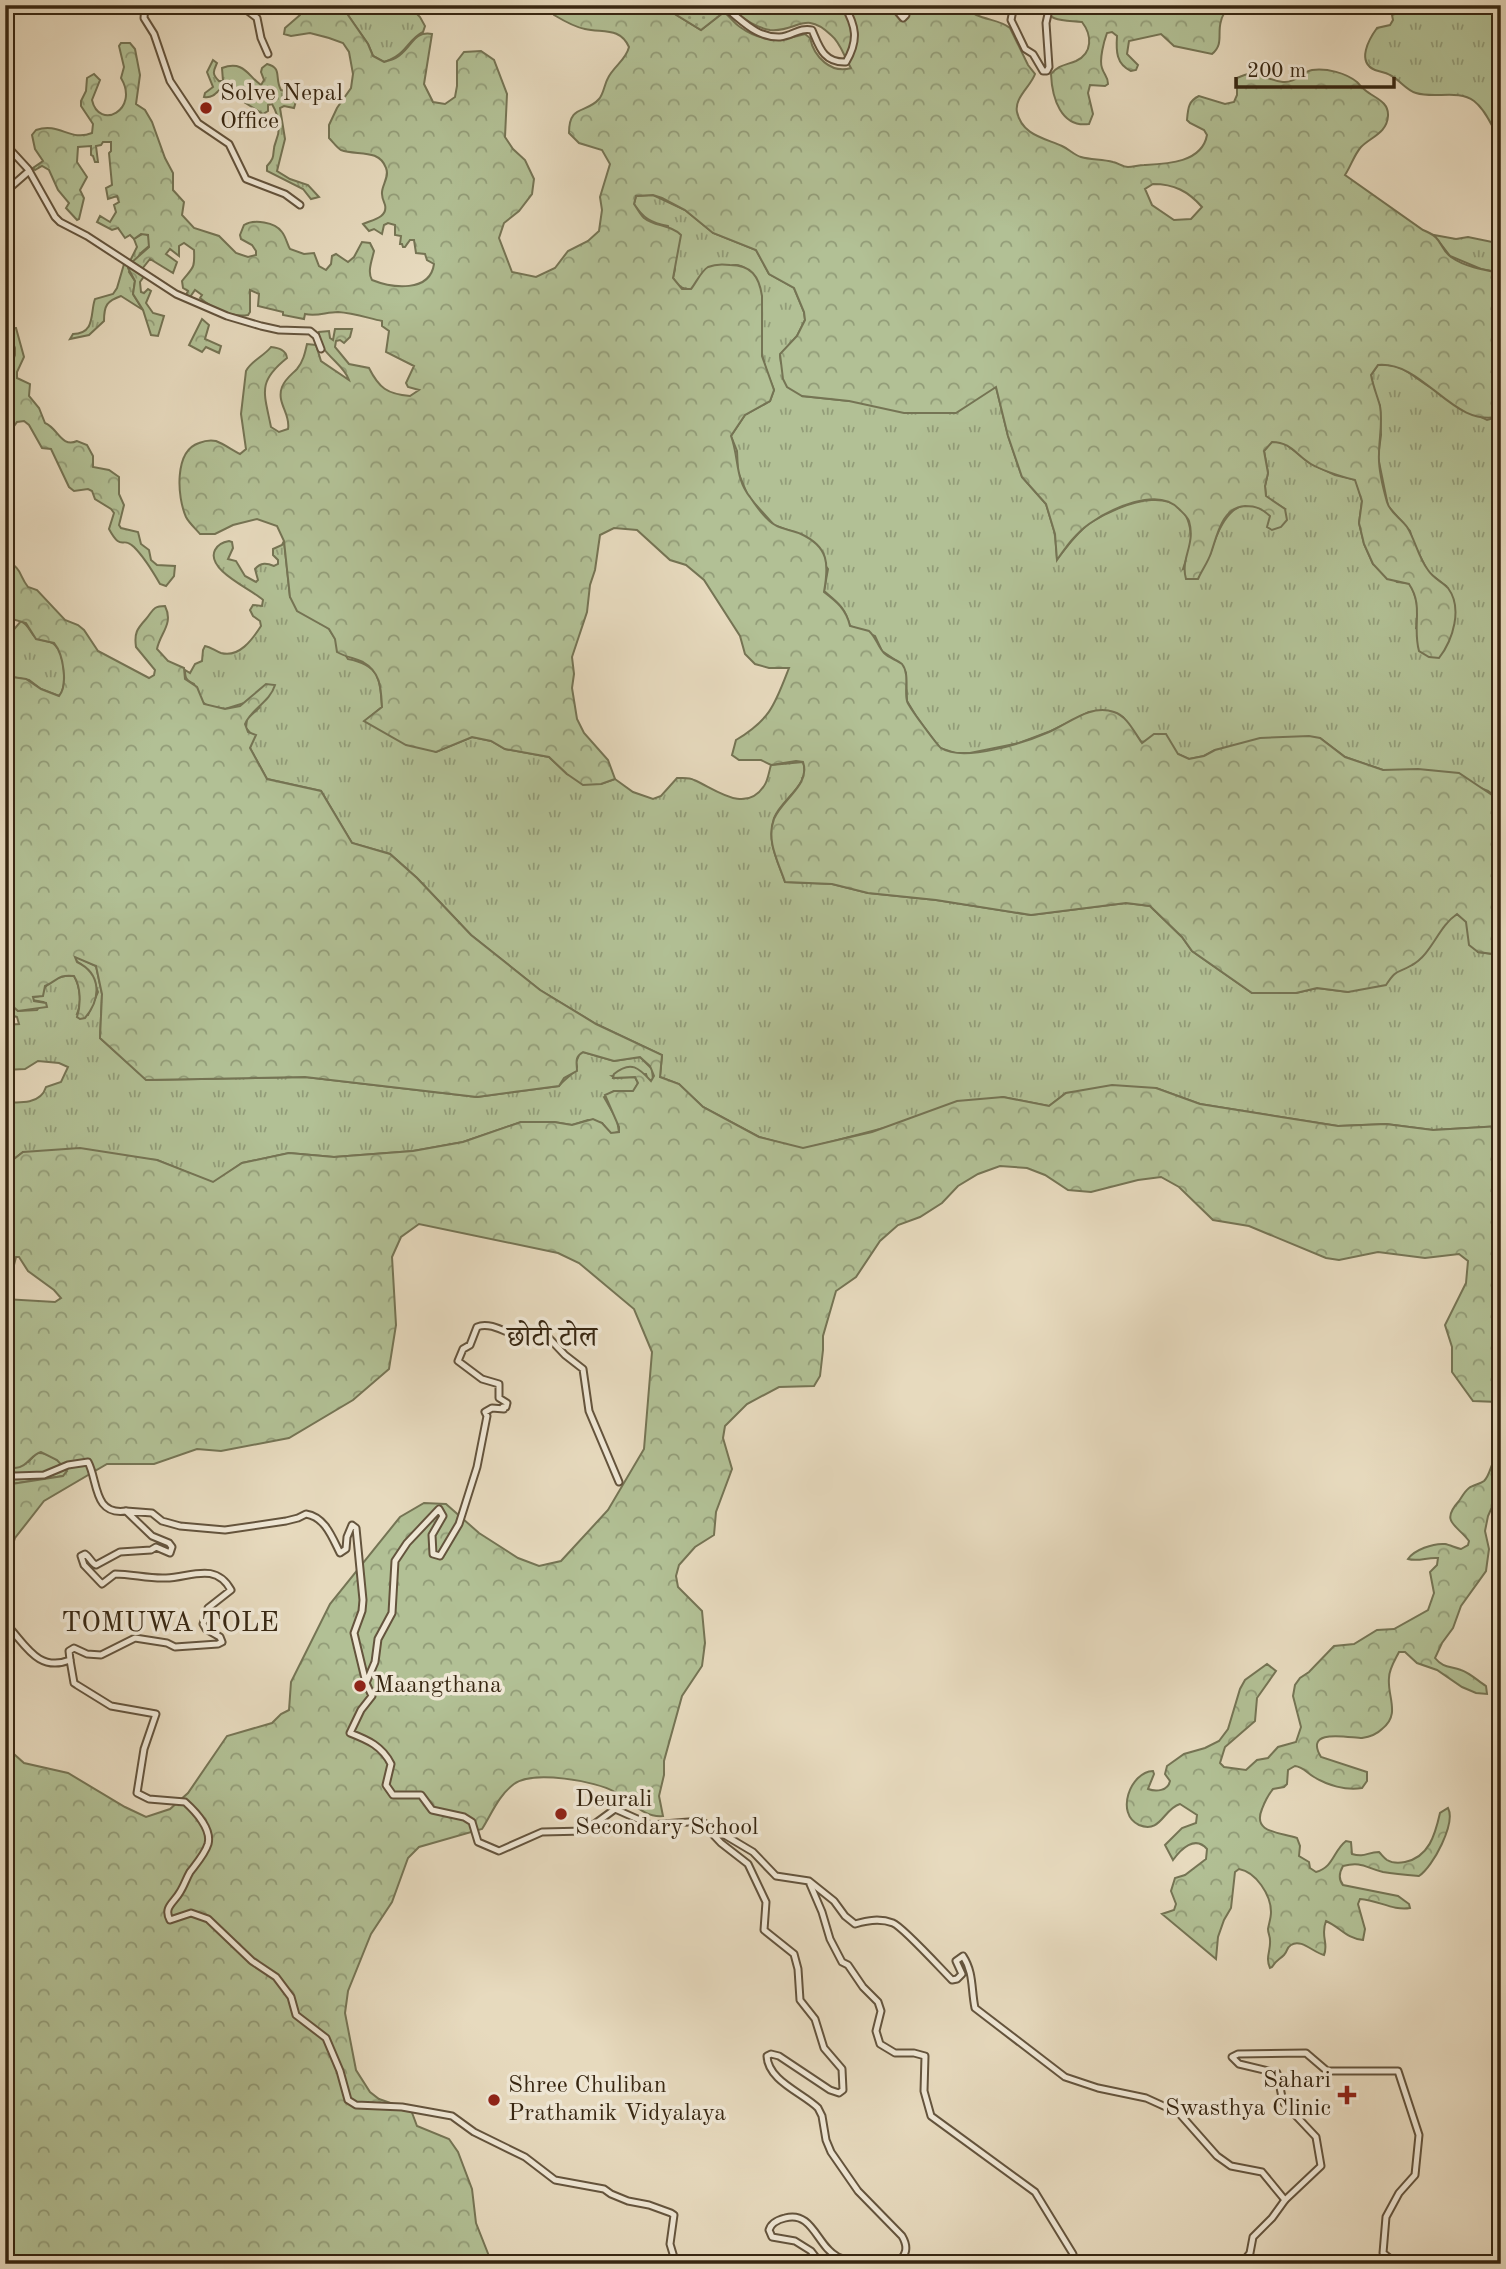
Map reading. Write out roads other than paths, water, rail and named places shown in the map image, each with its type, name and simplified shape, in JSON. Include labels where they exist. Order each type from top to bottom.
[{"type":"street","points":[[145,5],[144,18],[154,34],[170,81],[198,122],[229,144],[246,179],[285,194],[300,205]]},
{"type":"street","points":[[240,5],[257,18],[268,54]]},
{"type":"street","points":[[721,5],[747,27],[770,36],[779,37],[801,30],[812,30],[820,49],[839,62],[846,62],[852,52],[854,22],[844,5]]},
{"type":"street","points":[[892,5],[903,18],[906,15],[906,5]]},
{"type":"street","points":[[969,5],[975,5]]},
{"type":"street","points":[[1014,5],[1011,20],[1025,49],[1033,54],[1043,71],[1048,71],[1046,23],[1050,5]]},
{"type":"street","points":[[5,144],[21,159],[60,222],[87,236],[176,294],[227,316],[261,326],[279,330],[310,331],[314,333],[321,349]]},
{"type":"street","points":[[5,192],[29,171]]},
{"type":"street","points":[[366,1683],[375,1662],[378,1639],[392,1613],[395,1561],[407,1543],[439,1509],[443,1516],[432,1535],[433,1554],[440,1556],[463,1512],[477,1467],[487,1416],[485,1412],[492,1408],[506,1407],[507,1403],[499,1398],[499,1384],[482,1379],[458,1361],[463,1349],[470,1345],[477,1327],[482,1325],[509,1332],[522,1339],[538,1341],[548,1336],[565,1355],[583,1369],[589,1411],[619,1482]]},
{"type":"street","points":[[5,1474],[44,1475],[68,1465],[88,1462],[100,1500],[113,1511],[152,1513],[162,1521],[180,1526],[225,1530],[286,1521],[306,1514],[316,1516],[330,1531],[340,1553],[346,1549],[352,1525],[356,1528],[363,1600],[354,1633],[366,1683],[372,1696],[361,1710],[350,1733],[368,1740],[384,1751],[391,1764],[386,1785],[393,1796],[421,1795],[432,1810],[464,1817],[472,1822],[478,1842],[499,1851],[542,1832],[584,1831],[615,1810],[651,1825],[701,1821],[753,1852],[776,1876],[809,1881],[834,1900],[845,1916],[855,1924],[867,1920],[896,1924],[952,1980],[962,1974],[956,1961],[962,1956],[971,1970],[971,1991],[975,2008],[1065,2077],[1098,2088],[1146,2098],[1179,2113],[1217,2157],[1231,2166],[1262,2172],[1285,2200]]},
{"type":"street","points":[[126,1511],[152,1536],[172,1547],[170,1553],[156,1547],[152,1550],[120,1552],[96,1565],[85,1554],[80,1556],[84,1565],[102,1584],[115,1574],[169,1578],[196,1572],[210,1574],[222,1580],[231,1590],[208,1608],[203,1624],[206,1629],[220,1637],[222,1642],[214,1645],[175,1647],[167,1643],[135,1639],[101,1655],[87,1654],[74,1648],[68,1655],[74,1683],[111,1706],[156,1714],[144,1749],[137,1793],[149,1799],[185,1802],[206,1828],[207,1846],[182,1890],[168,1907],[167,1916],[170,1920],[191,1913],[208,1919],[242,1952],[276,1976],[291,1997],[296,2015],[326,2038],[340,2071],[348,2100],[356,2105],[402,2107],[452,2116],[474,2132],[525,2157],[555,2180],[604,2189],[628,2202],[649,2205],[671,2213],[674,2215],[670,2244],[676,2264]]},
{"type":"street","points":[[5,1623],[31,1654],[49,1664],[57,1665],[70,1660]]},
{"type":"street","points":[[701,1821],[721,1843],[748,1864],[766,1902],[764,1930],[794,1954],[800,2000],[815,2019],[824,2048],[842,2068],[843,2090],[839,2093],[830,2090],[779,2056],[766,2056],[768,2064],[776,2075],[818,2108],[822,2116],[825,2140],[831,2152],[858,2191],[902,2236],[905,2253],[897,2264]]},
{"type":"street","points":[[809,1881],[830,1939],[842,1962],[848,1965],[863,1987],[878,2002],[881,2011],[876,2031],[880,2044],[895,2053],[925,2056],[924,2091],[931,2116],[1035,2192],[1067,2240],[1073,2254],[1070,2264]]},
{"type":"street","points":[[1241,2264],[1250,2253],[1253,2237],[1285,2200],[1321,2166],[1316,2137],[1283,2102],[1277,2074],[1240,2064],[1232,2057],[1238,2054],[1306,2053],[1327,2071],[1398,2071],[1419,2135],[1415,2175],[1399,2193],[1385,2217],[1383,2253],[1397,2264]]},
{"type":"street","points":[[821,2264],[811,2251],[795,2241],[772,2237],[770,2226],[786,2217],[800,2218],[808,2222],[820,2242],[836,2256],[850,2260],[878,2260],[887,2264]]},
{"type":"place","name":"Solve Nepal Office","points":[[206,108]]},
{"type":"place","name":"Maangthana","points":[[360,1686]]},
{"type":"place","name":"Deurali Secondary School","points":[[561,1814]]},
{"type":"place","name":"Sahari Swasthya Clinic","points":[[1347,2095]]},
{"type":"place","name":"Shree Chuliban Prathamik Vidyalaya","points":[[494,2100]]},
{"type":"district","name":"छोटी टोल","points":[[552,1339]]},
{"type":"district","name":"TOMUWA TOLE","points":[[170,1624]]}]
